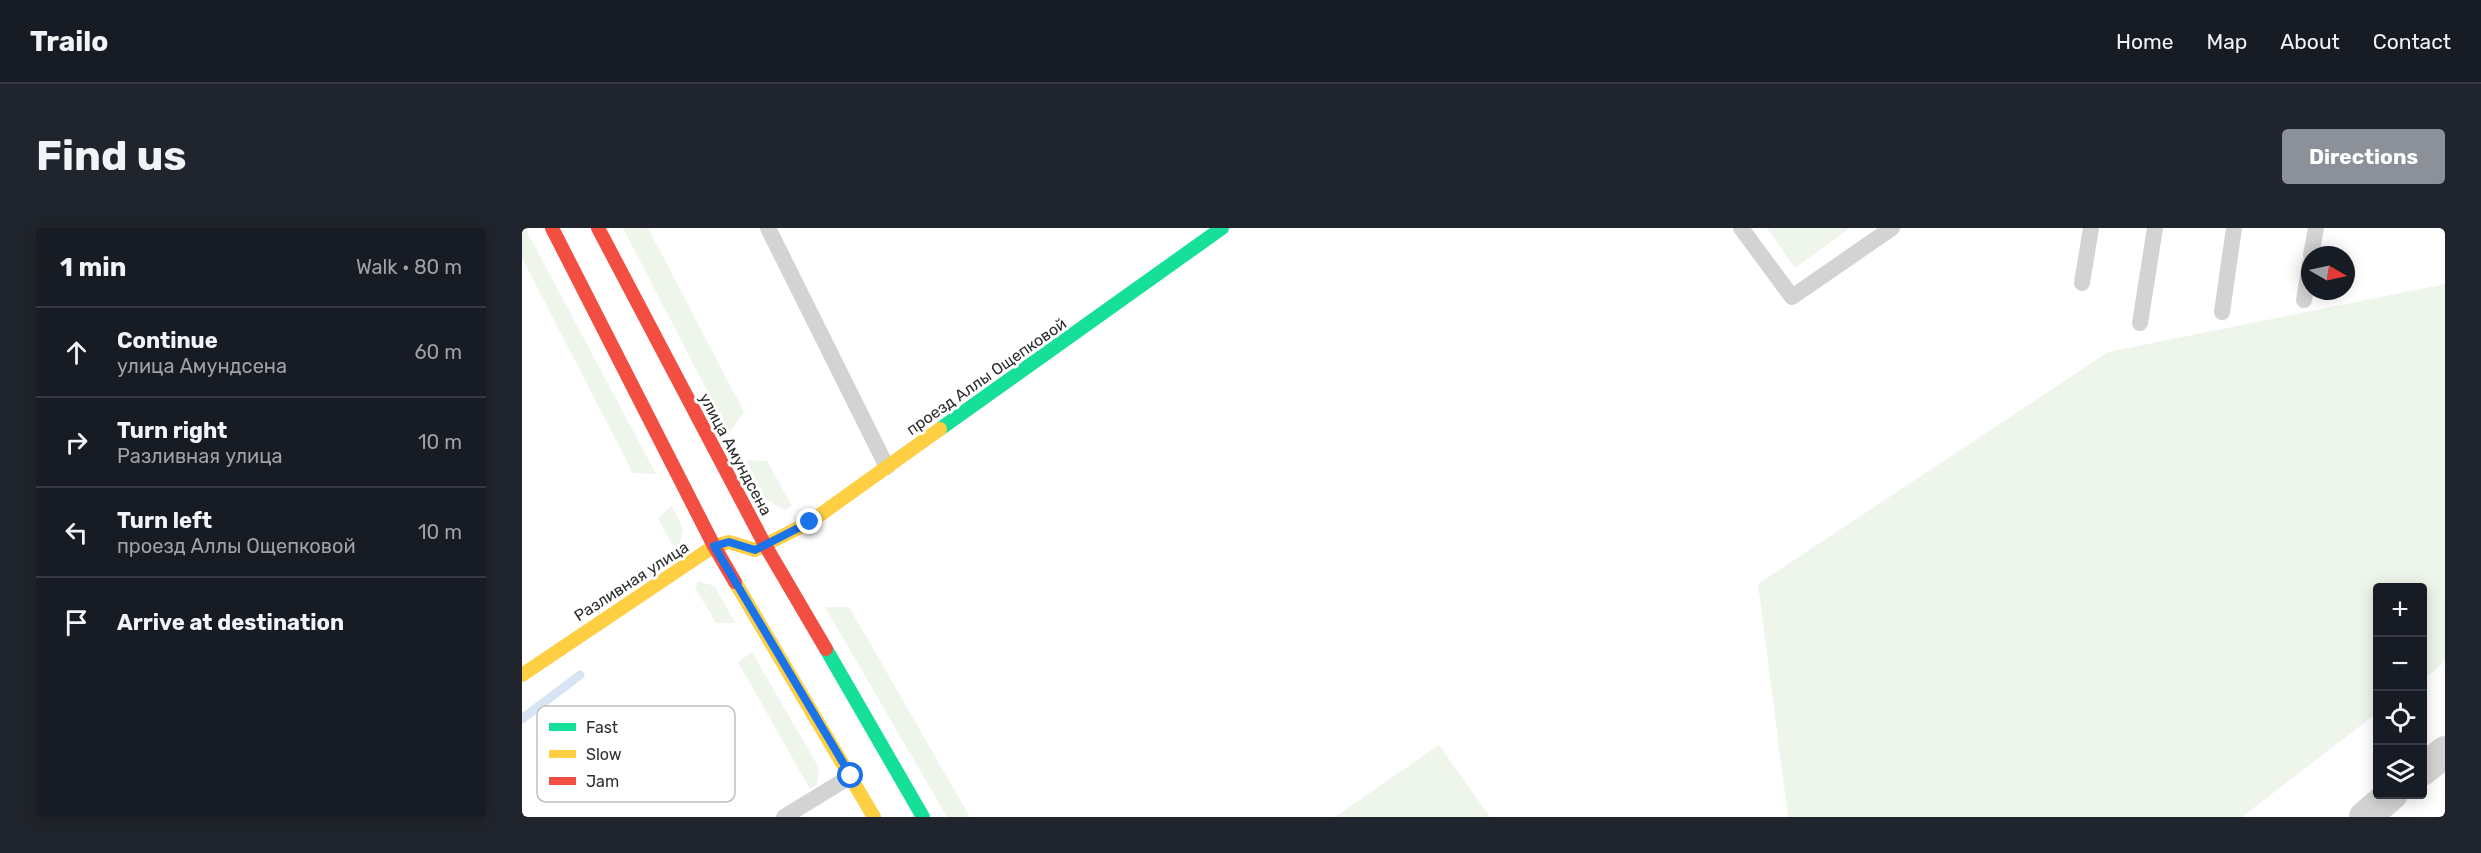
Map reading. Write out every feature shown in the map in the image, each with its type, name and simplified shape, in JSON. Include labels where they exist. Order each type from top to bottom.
[{"type":"street","points":[[552,228],[714,546],[874,817]]},
{"type":"street","name":"улица Амундсена","points":[[598,228],[765,545],[923,817]]},
{"type":"street","name":"проезд Аллы Ощепковой","points":[[765,545],[810,522],[1222,228]]},
{"type":"street","name":"Разливная улица","points":[[522,675],[714,546],[729,542],[755,550],[765,545]]},
{"type":"street","points":[[2427,766],[2445,752]]},
{"type":"street","points":[[2365,817],[2387,799]]},
{"type":"lane","points":[[768,228],[887,467]]},
{"type":"lane","points":[[1741,228],[1792,297],[1893,228]]},
{"type":"lane","points":[[2082,283],[2091,228]]},
{"type":"lane","points":[[2140,323],[2156,228]]},
{"type":"lane","points":[[2222,312],[2234,228]]},
{"type":"lane","points":[[2313,246],[2316,228]]},
{"type":"lane","points":[[784,817],[851,776]]},
{"type":"shaded area","points":[[522,228],[525,228],[656,474],[633,473],[522,258]]},
{"type":"shaded area","points":[[623,228],[648,228],[744,412],[729,433]]},
{"type":"shaded area","points":[[1767,228],[1850,228],[1795,268]]},
{"type":"shaded area","points":[[2445,284],[2445,662],[2427,676],[2427,583],[2373,583],[2373,716],[2242,817],[1788,817],[1758,584],[2108,352]]},
{"type":"shaded area","points":[[746,460],[767,461],[792,506],[784,510],[766,499]]},
{"type":"shaded area","points":[[672,506],[683,529],[679,547],[672,544],[658,518]]},
{"type":"shaded area","points":[[697,581],[715,586],[735,623],[716,623],[696,589]]},
{"type":"shaded area","points":[[825,607],[849,607],[970,817],[947,817]]},
{"type":"shaded area","points":[[752,652],[819,768],[817,785],[810,789],[738,662]]},
{"type":"shaded area","points":[[1439,745],[1490,817],[1335,817]]},
{"type":"waterway","points":[[539,706],[580,675]]},
{"type":"waterway","points":[[522,719],[537,708]]},
{"type":"traffic: fast","points":[[940,429],[1222,228]]},
{"type":"traffic: fast","points":[[826,649],[923,817]]},
{"type":"traffic: slow","points":[[522,675],[714,546],[729,542],[755,550],[810,522],[940,429]]},
{"type":"traffic: slow","points":[[735,582],[874,817]]},
{"type":"traffic: jam","points":[[552,228],[714,546],[735,582]]},
{"type":"traffic: jam","points":[[598,228],[765,545],[826,649]]},
{"type":"route","points":[[810,522],[755,550],[729,542],[714,546],[851,776]]}]
